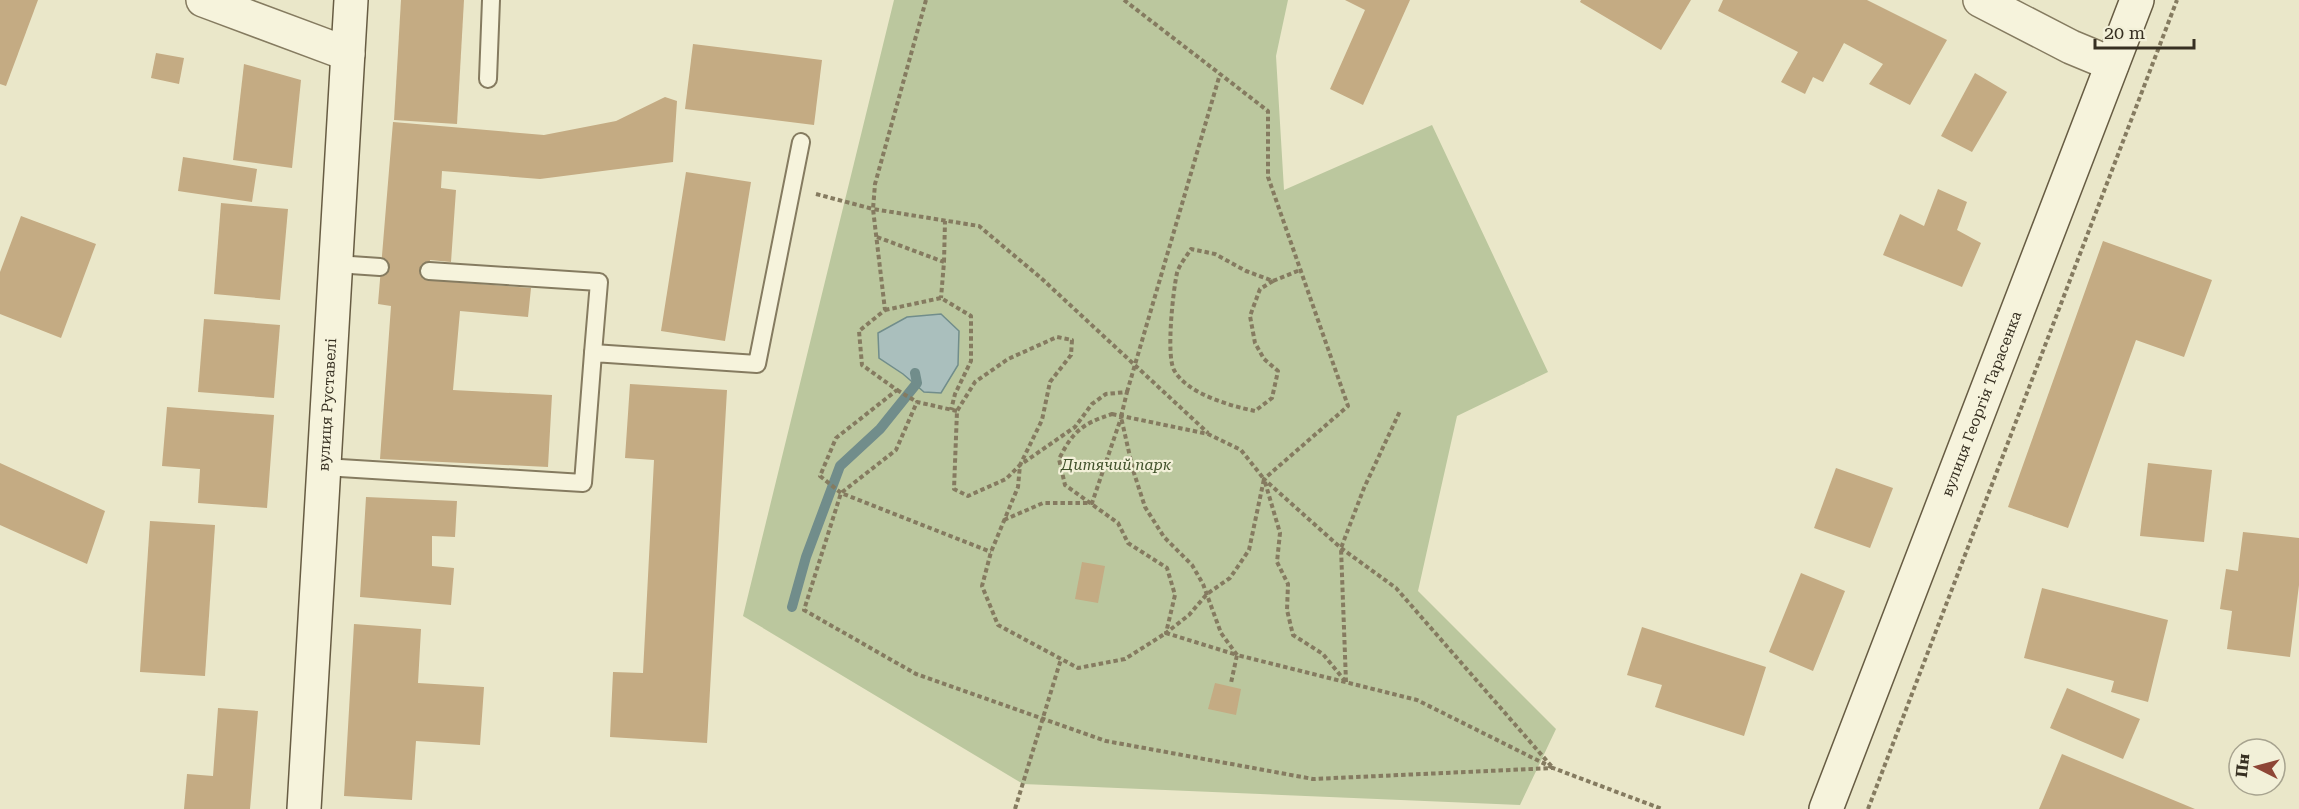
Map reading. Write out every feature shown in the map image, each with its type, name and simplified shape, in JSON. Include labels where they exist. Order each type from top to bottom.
[{"type":"street","points":[[203,0],[348,54]]},
{"type":"street","name":"вулиця Руставелі","points":[[304,809],[351,0]]},
{"type":"street","points":[[1980,0],[2071,47],[2112,64]]},
{"type":"street","name":"вулиця Георгія Тарасенка","points":[[1826,809],[2138,0]]},
{"type":"lane","points":[[488,79],[491,0]]},
{"type":"lane","points":[[593,352],[757,364],[801,142]]},
{"type":"lane","points":[[336,264],[381,267]]},
{"type":"lane","points":[[324,467],[583,483],[598,282],[429,271]]},
{"type":"path","points":[[885,310],[873,209],[875,184],[926,0]]},
{"type":"path","points":[[1124,0],[1268,111],[1268,177],[1348,406],[1264,479],[1249,550],[1230,578],[1207,594],[1190,615],[1125,659],[1078,668],[998,625],[982,586],[991,552],[1018,487],[1020,465],[1042,420],[1050,382],[1071,355],[1071,340],[1057,338],[1008,359],[975,382],[957,411],[954,489],[968,496],[1006,479],[1020,465],[1075,427],[1092,404],[1106,394],[1127,392]]},
{"type":"path","points":[[1868,809],[2176,0]]},
{"type":"path","points":[[1092,503],[1121,417],[1220,74]]},
{"type":"path","points":[[792,187],[873,209],[979,226],[1041,278],[1209,434],[1241,450],[1264,479],[1341,548],[1396,588],[1553,768]]},
{"type":"path","points":[[941,298],[945,221]]},
{"type":"path","points":[[876,237],[944,262]]},
{"type":"path","points":[[1274,281],[1246,271],[1215,254],[1191,249],[1177,270],[1170,336],[1173,369],[1193,389],[1227,404],[1255,411],[1272,398],[1278,371],[1264,359],[1255,343],[1250,316],[1260,289],[1300,270]]},
{"type":"path","points":[[951,410],[955,394],[971,361],[970,316],[941,298],[885,310],[859,331],[862,365],[918,402],[951,410],[957,411]]},
{"type":"path","points":[[897,390],[836,438],[820,476],[841,493],[991,552]]},
{"type":"path","points":[[918,402],[896,450],[841,493],[804,610],[916,674],[1106,741],[1313,779],[1553,768]]},
{"type":"path","points":[[1346,682],[1341,548],[1364,488],[1400,411]]},
{"type":"path","points":[[1166,633],[1175,595],[1167,568],[1128,543],[1118,523],[1065,485],[1059,459],[1069,440],[1088,422],[1112,414],[1209,434]]},
{"type":"path","points":[[1121,417],[1133,470],[1145,507],[1164,537],[1192,565],[1207,594],[1221,633],[1237,655],[1231,683]]},
{"type":"path","points":[[1264,479],[1280,533],[1277,561],[1288,584],[1287,610],[1293,635],[1323,654],[1346,682]]},
{"type":"path","points":[[1004,520],[1043,503],[1092,503]]},
{"type":"path","points":[[1166,633],[1237,655],[1418,700],[1553,768],[1662,809]]},
{"type":"path","points":[[1015,809],[1061,659]]},
{"type":"green space","name":"Дитячий парк","points":[[894,0],[1288,0],[1276,56],[1284,190],[1432,125],[1548,372],[1457,416],[1418,591],[1556,729],[1520,805],[1023,784],[743,616]]},
{"type":"shaded area","points":[[941,314],[959,331],[958,365],[941,393],[924,392],[879,358],[878,333],[907,317]]},
{"type":"building","points":[[0,0],[38,0],[6,86],[0,84]]},
{"type":"building","points":[[401,0],[464,0],[457,124],[394,120]]},
{"type":"building","points":[[1345,0],[1410,0],[1363,105],[1330,89],[1365,10]]},
{"type":"building","points":[[1581,0],[1691,0],[1661,50],[1580,2]]},
{"type":"building","points":[[1723,0],[1867,0],[1947,40],[1910,105],[1869,84],[1883,64],[1844,43],[1823,82],[1813,77],[1805,94],[1781,82],[1798,52],[1718,11]]},
{"type":"building","points":[[693,44],[822,60],[814,125],[685,109]]},
{"type":"building","points":[[156,53],[184,58],[179,84],[151,78]]},
{"type":"building","points":[[244,64],[301,80],[292,168],[233,160]]},
{"type":"building","points":[[1975,73],[2007,92],[1972,152],[1941,136]]},
{"type":"building","points":[[665,97],[677,101],[673,162],[540,179],[442,171],[441,188],[456,190],[451,262],[430,260],[428,280],[531,288],[528,317],[460,311],[453,390],[552,395],[548,467],[380,459],[391,306],[378,304],[393,122],[544,135],[616,121]]},
{"type":"building","points":[[183,157],[257,169],[252,202],[178,191]]},
{"type":"building","points":[[686,172],[751,182],[725,341],[661,331]]},
{"type":"building","points":[[1938,189],[1967,202],[1957,230],[1981,243],[1962,287],[1883,255],[1900,214],[1924,226]]},
{"type":"building","points":[[221,203],[288,209],[280,300],[214,294]]},
{"type":"building","points":[[21,216],[96,244],[61,338],[0,314],[0,272]]},
{"type":"building","points":[[2103,241],[2212,280],[2184,357],[2136,340],[2068,528],[2008,507]]},
{"type":"building","points":[[204,319],[280,325],[274,398],[198,392]]},
{"type":"building","points":[[630,384],[727,390],[707,743],[610,737],[613,672],[643,673],[654,460],[625,458]]},
{"type":"building","points":[[167,407],[274,415],[267,508],[198,503],[200,469],[162,466]]},
{"type":"building","points":[[0,463],[105,511],[87,564],[0,525]]},
{"type":"building","points":[[2148,463],[2212,470],[2204,542],[2140,536]]},
{"type":"building","points":[[1836,468],[1893,488],[1870,548],[1814,528]]},
{"type":"building","points":[[366,497],[457,501],[455,537],[432,536],[432,566],[454,568],[451,605],[360,597]]},
{"type":"building","points":[[150,521],[215,525],[205,676],[140,672]]},
{"type":"building","points":[[2243,532],[2299,538],[2299,585],[2290,657],[2227,649],[2232,611],[2220,609],[2226,569],[2238,571]]},
{"type":"building","points":[[1082,562],[1105,566],[1098,603],[1075,599]]},
{"type":"building","points":[[1801,573],[1845,591],[1813,671],[1769,652]]},
{"type":"building","points":[[2042,588],[2168,620],[2148,702],[2111,692],[2114,681],[2024,658]]},
{"type":"building","points":[[354,624],[421,629],[418,683],[484,687],[480,745],[416,741],[412,800],[344,796]]},
{"type":"building","points":[[1642,627],[1766,667],[1744,736],[1655,707],[1662,685],[1627,675]]},
{"type":"building","points":[[1215,683],[1241,689],[1236,715],[1208,709]]},
{"type":"building","points":[[2067,688],[2140,719],[2123,759],[2050,728]]},
{"type":"building","points":[[218,708],[258,711],[250,809],[184,809],[187,774],[213,776]]},
{"type":"building","points":[[2062,754],[2195,809],[2039,809]]},
{"type":"waterway","points":[[792,607],[806,557],[840,466],[880,429],[917,383],[915,373]]}]
